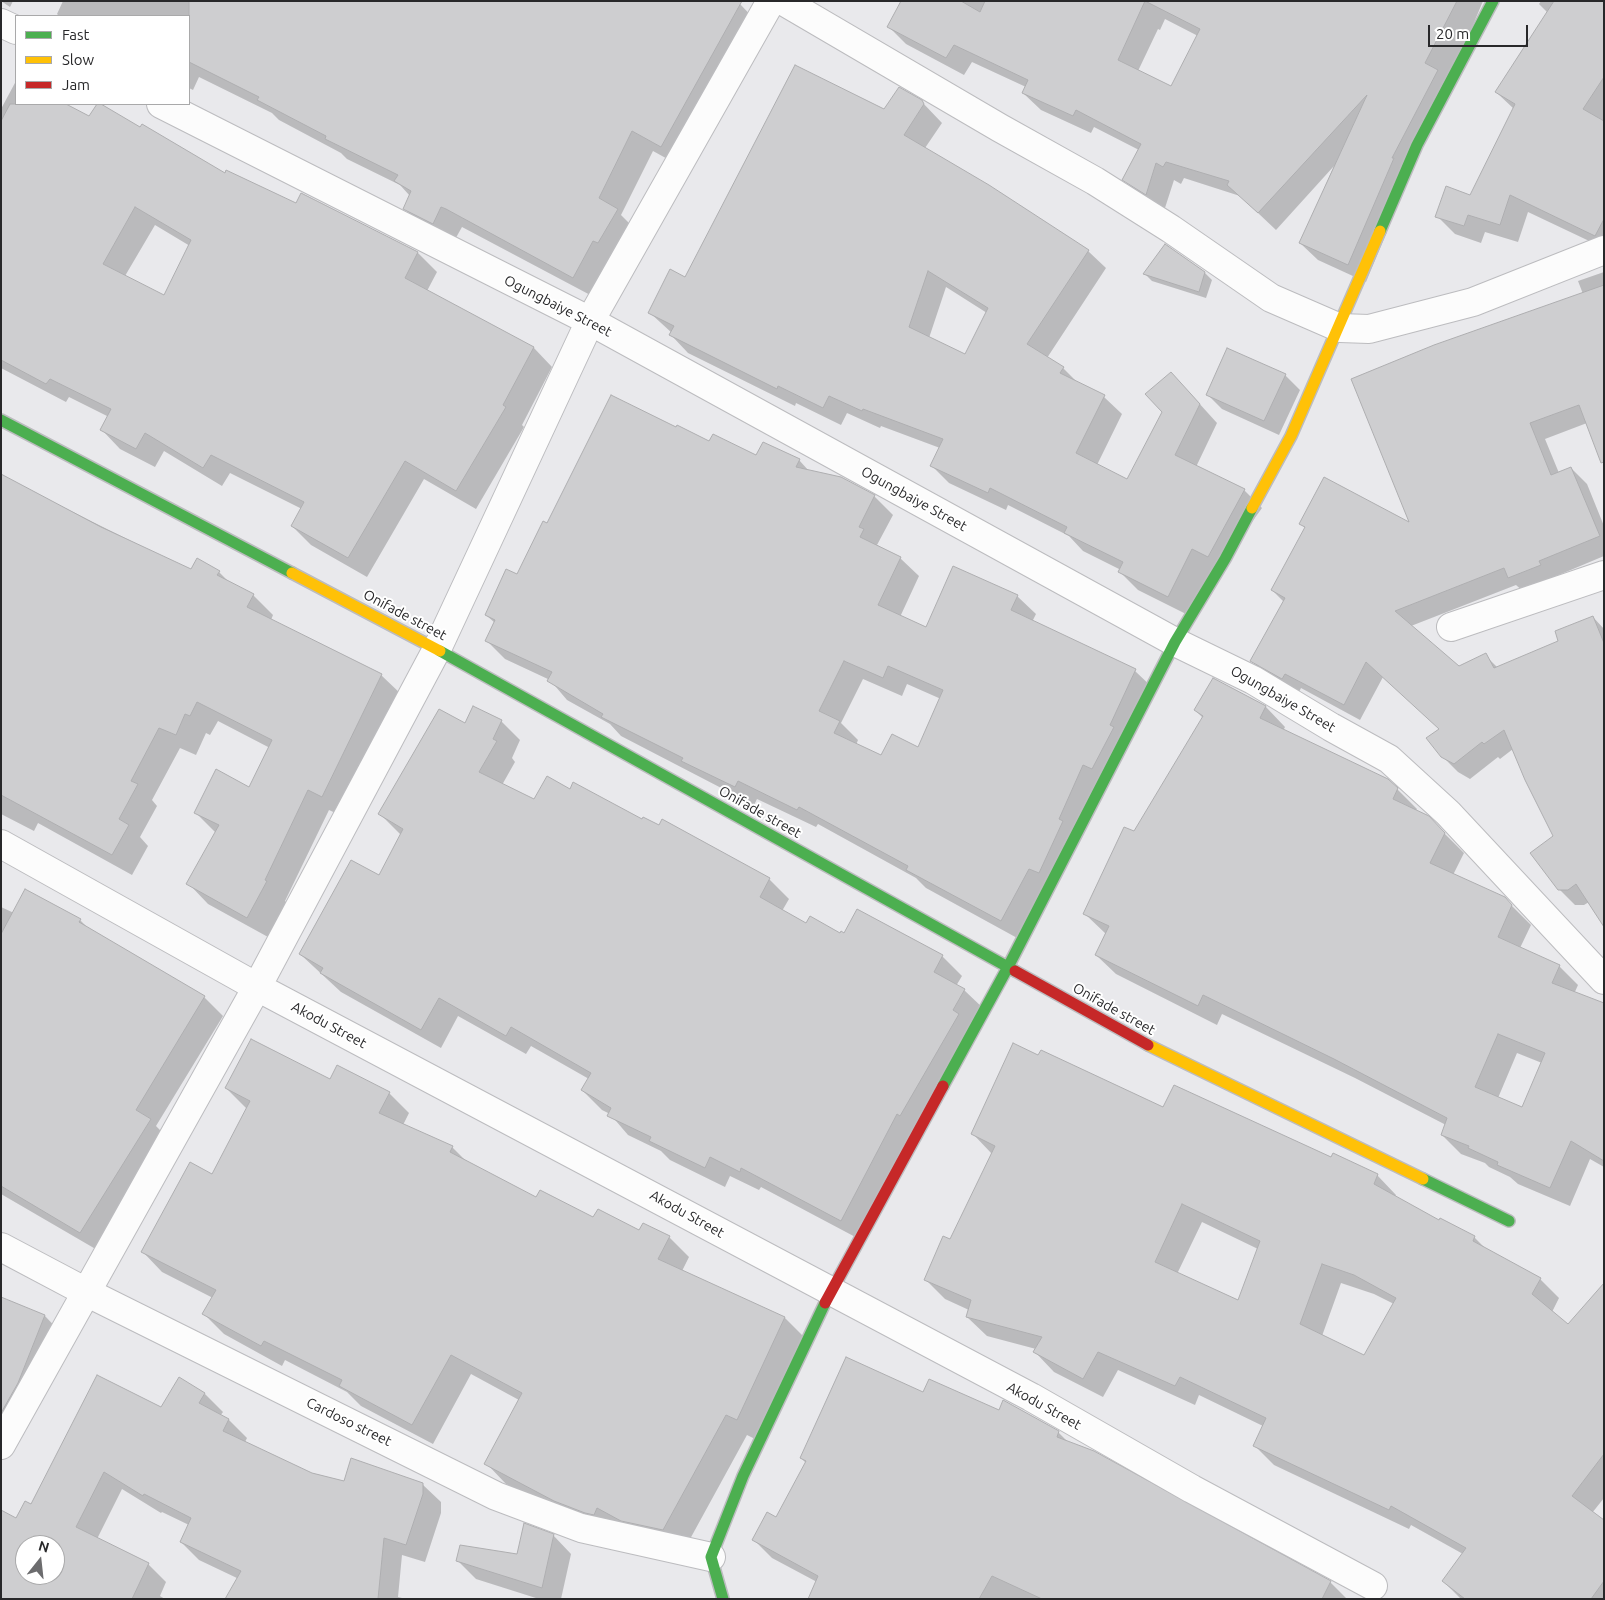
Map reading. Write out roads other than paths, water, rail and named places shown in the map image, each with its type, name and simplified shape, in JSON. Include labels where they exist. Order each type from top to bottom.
[{"type":"street","points":[[1,1446],[257,987],[438,649],[590,322],[771,1]]},
{"type":"street","points":[[783,1],[1000,128],[1095,181],[1171,229],[1271,298],[1340,328],[1369,329],[1473,302],[1604,250]]},
{"type":"street","points":[[724,1599],[711,1557],[743,1476],[830,1292],[1008,967],[1175,642],[1225,559],[1291,436],[1340,328],[1417,145],[1493,1]]},
{"type":"street","points":[[1,23],[15,30]]},
{"type":"street","name":"Ogungbaiye Street","points":[[163,105],[590,322],[1175,642],[1253,680],[1330,727],[1389,759],[1448,814],[1604,980]]},
{"type":"street","name":"Onifade street","points":[[1,420],[438,649],[1144,1043],[1509,1221]]},
{"type":"street","points":[[1451,626],[1604,575]]},
{"type":"street","name":"Akodu Street","points":[[1,844],[257,987],[604,1169],[830,1292],[1031,1397],[1192,1489],[1373,1586]]},
{"type":"street","name":"Cardoso street","points":[[1,1247],[88,1293],[496,1496],[581,1528],[711,1557]]}]
